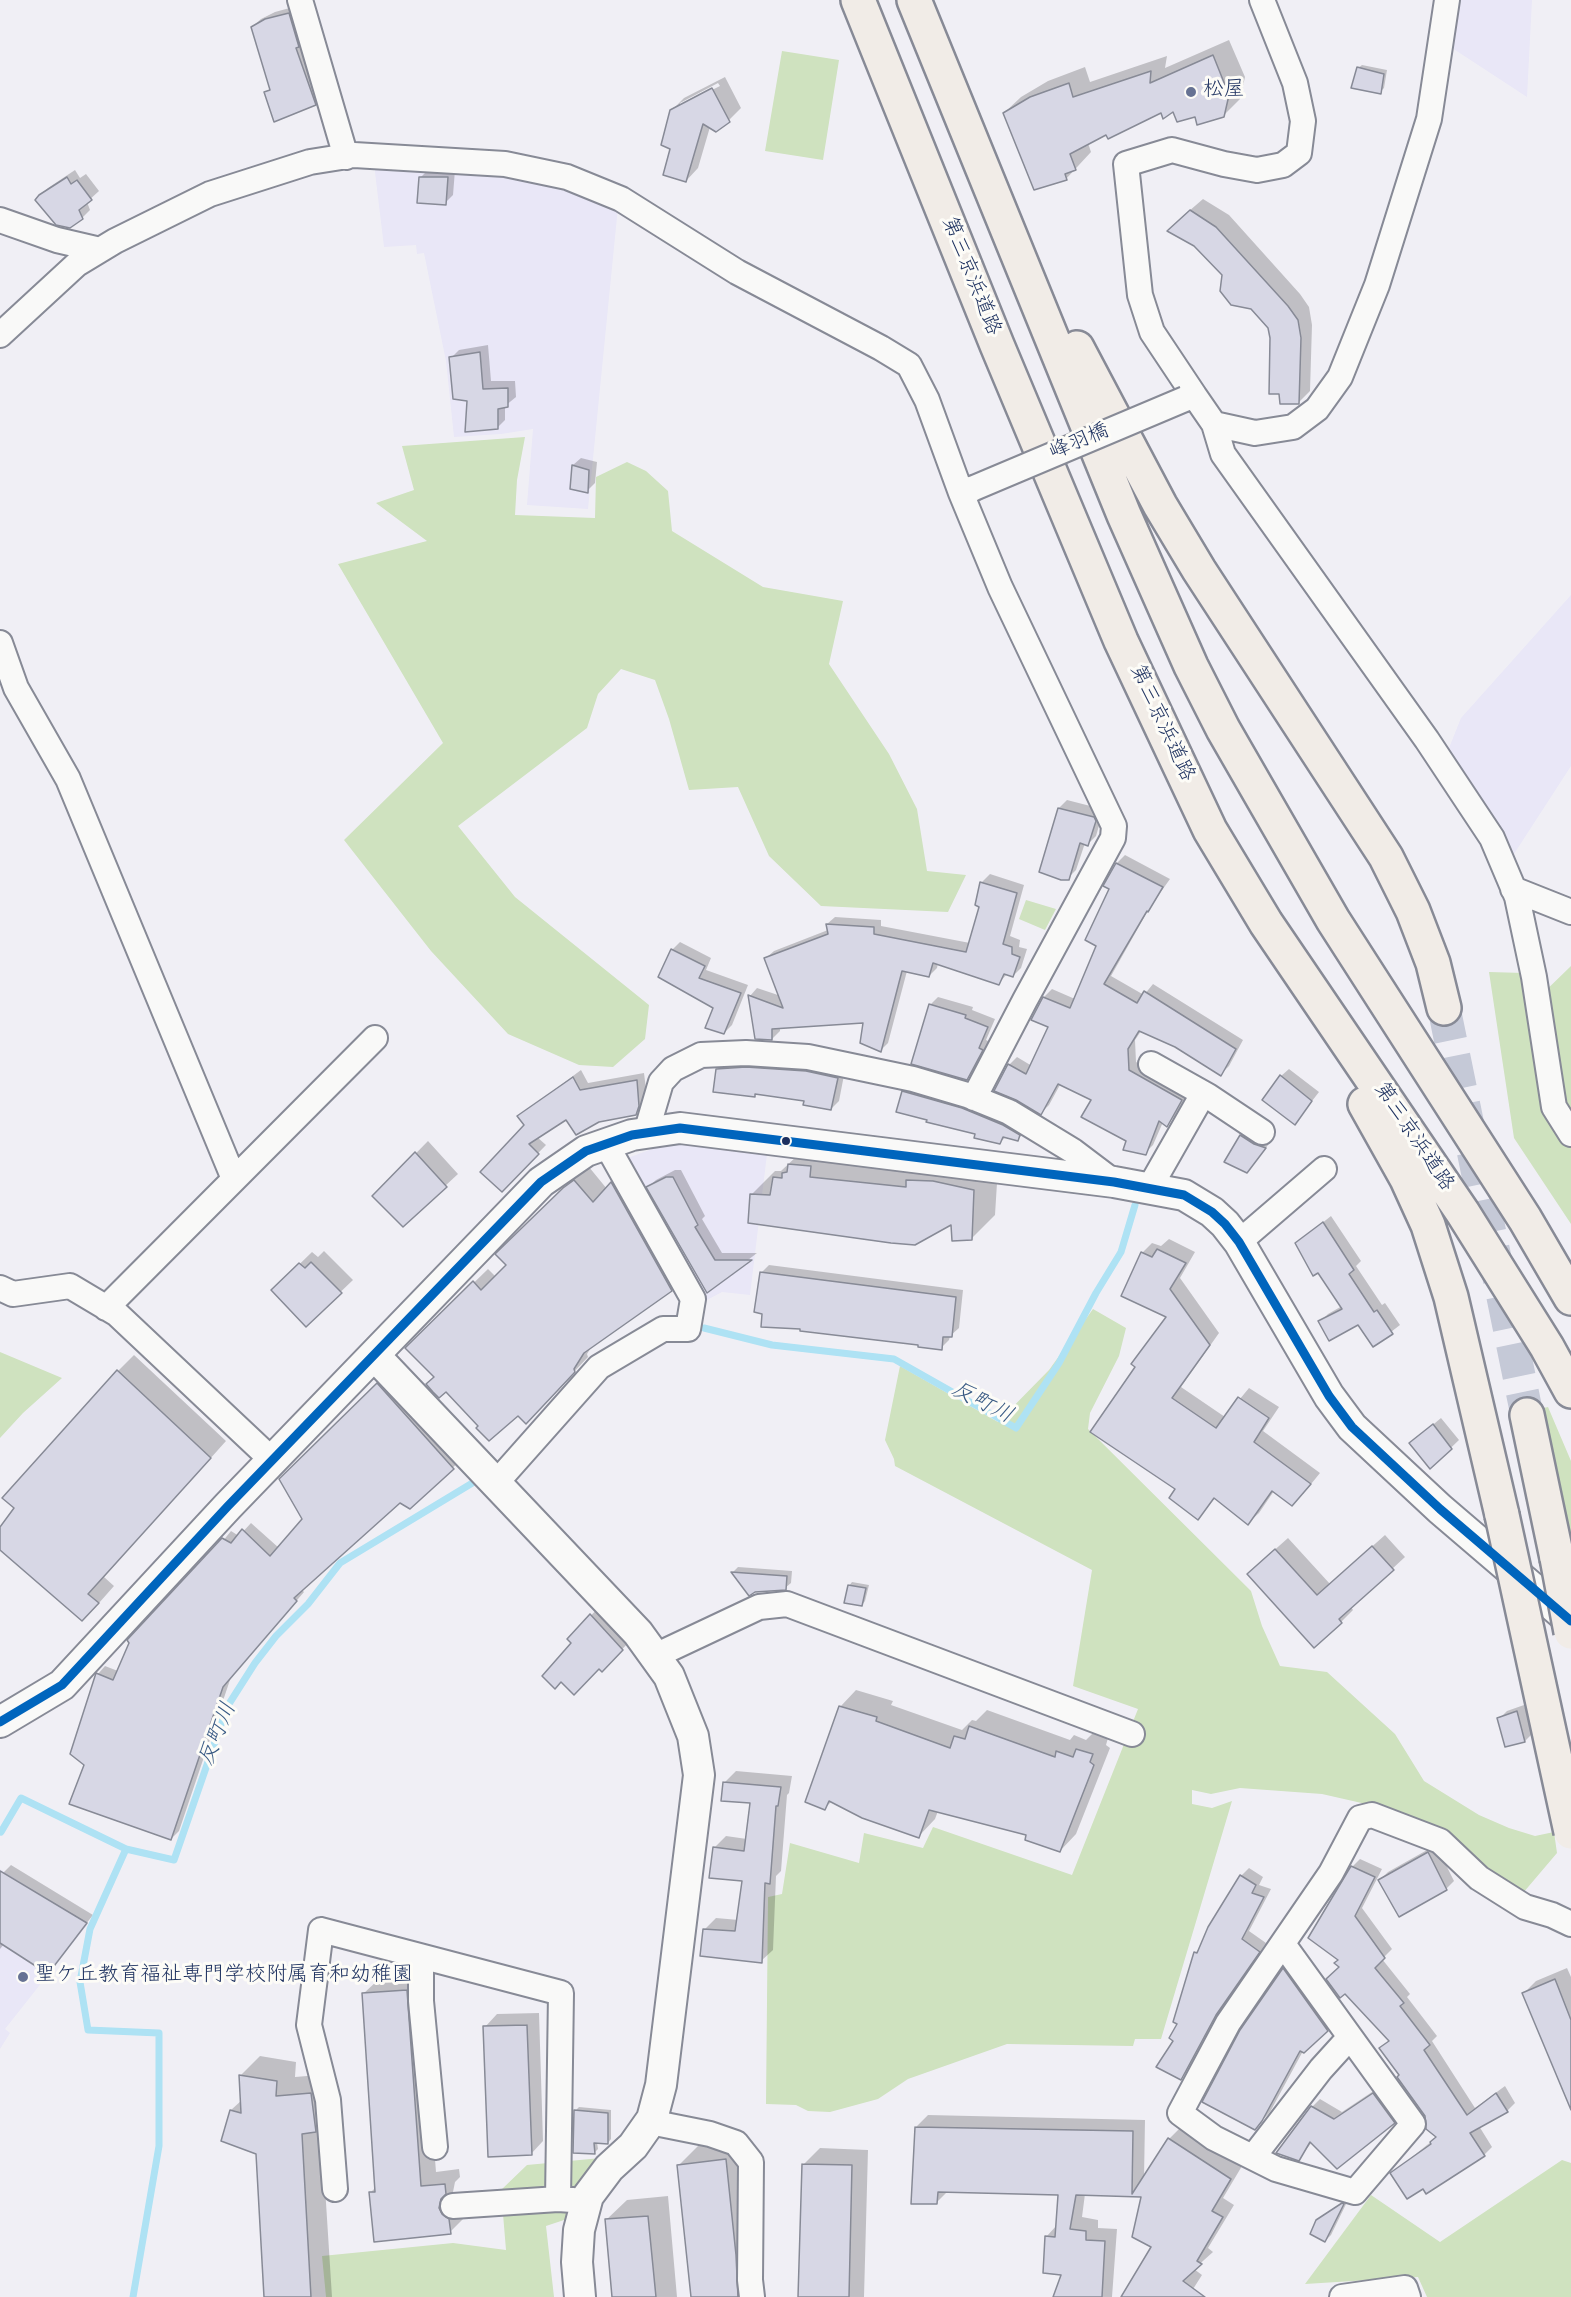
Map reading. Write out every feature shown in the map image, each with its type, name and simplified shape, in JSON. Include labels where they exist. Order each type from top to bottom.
[{"type":"highway","name":"第三京浜道路","points":[[858,0],[1001,356],[1121,641],[1210,830],[1266,923],[1463,1213],[1547,1347],[1571,1391]]},
{"type":"highway","points":[[914,0],[1132,536],[1191,666],[1223,729],[1334,920],[1519,1209],[1571,1298]]},
{"type":"highway","points":[[978,157],[1122,437],[1160,505],[1199,570],[1386,857],[1413,911],[1433,963],[1444,1008]]},
{"type":"highway","points":[[1157,720],[1204,834],[1257,929],[1375,1119],[1407,1179],[1428,1226],[1451,1297],[1502,1515],[1571,1832]]},
{"type":"highway","points":[[1527,1415],[1571,1632]]},
{"type":"street","points":[[300,0],[346,157]]},
{"type":"street","points":[[1262,0],[1295,83],[1303,121],[1299,153],[1283,165],[1257,170],[1172,150],[1126,164],[1140,295],[1152,332],[1190,397],[1214,424],[1223,454],[1427,740],[1492,838],[1514,889],[1534,977],[1554,1107],[1571,1134]]},
{"type":"street","points":[[1214,424],[1255,433],[1293,427],[1317,409],[1340,377],[1377,285],[1430,119],[1447,0]]},
{"type":"street","points":[[0,335],[77,264],[115,240],[210,194],[310,162],[346,157],[422,158],[505,164],[567,177],[621,199],[737,272],[909,365],[968,490],[1000,587],[1114,826],[1113,838],[974,1098]]},
{"type":"street","points":[[0,220],[57,240],[100,250]]},
{"type":"street","name":"峰羽橋","points":[[968,490],[1190,397]]},
{"type":"street","points":[[0,643],[16,688],[68,779],[234,1179]]},
{"type":"street","points":[[1514,889],[1571,912]]},
{"type":"street","points":[[106,1308],[375,1038]]},
{"type":"street","points":[[646,1133],[661,1082],[674,1068],[702,1055],[747,1053],[808,1057],[913,1079],[974,1098],[1018,1118],[1073,1151],[1114,1182]]},
{"type":"street","points":[[1151,1064],[1262,1132]]},
{"type":"street","points":[[1150,1187],[1203,1094]]},
{"type":"street","points":[[0,1722],[62,1685],[272,1460],[541,1182],[586,1151],[646,1133],[680,1128],[1114,1182],[1150,1187],[1184,1196],[1212,1212],[1239,1242],[1329,1396],[1352,1427],[1440,1509],[1571,1622]]},
{"type":"street","points":[[496,1483],[598,1367],[663,1329],[688,1329],[693,1299],[606,1144]]},
{"type":"street","points":[[1239,1242],[1324,1169]]},
{"type":"street","points":[[0,1288],[14,1294],[70,1286],[117,1314],[272,1460]]},
{"type":"street","points":[[374,1355],[638,1633],[669,1676],[693,1736],[699,1774],[661,2085],[650,2122],[633,2146],[609,2168],[588,2196],[572,2200],[453,2206]]},
{"type":"street","points":[[655,1656],[759,1607],[787,1604],[1132,1734]]},
{"type":"street","points":[[1283,1944],[1413,2124],[1355,2192],[1276,2169],[1214,2138],[1180,2113],[1228,2023],[1331,1874],[1360,1818],[1372,1815],[1440,1841],[1479,1878],[1525,1907],[1552,1915],[1571,1924]]},
{"type":"street","points":[[334,2189],[328,2100],[309,2025],[321,1930],[561,1994],[572,2200],[579,2230],[577,2251],[580,2297]]},
{"type":"street","points":[[421,1957],[421,2001],[435,2147]]},
{"type":"street","points":[[1252,2157],[1321,2069],[1350,2037]]},
{"type":"street","points":[[650,2122],[710,2134],[736,2143],[751,2162],[750,2280],[752,2297]]},
{"type":"street","points":[[1342,2297],[1405,2288],[1408,2297]]},
{"type":"shaded area","points":[[1452,0],[1532,0],[1527,97],[1446,44]]},
{"type":"shaded area","points":[[374,164],[507,170],[556,182],[618,207],[588,509],[527,505],[533,429],[454,437],[446,361],[424,253],[417,254],[416,245],[384,247]]},
{"type":"shaded area","points":[[1571,595],[1571,766],[1512,857],[1449,748],[1461,718]]},
{"type":"shaded area","points":[[684,1144],[767,1154],[750,1295],[722,1292],[705,1301],[625,1159],[663,1145]]},
{"type":"shaded area","name":"聖ケ丘教育福祉専門学校附属育和幼稚園","points":[[0,1869],[88,1924],[5,2029],[10,2033],[0,2049]]},
{"type":"green space","points":[[782,51],[839,60],[823,160],[765,151]]},
{"type":"green space","points":[[525,437],[517,480],[515,515],[595,518],[596,477],[627,462],[646,471],[668,491],[672,531],[763,587],[843,601],[829,664],[889,754],[917,809],[927,871],[966,875],[948,912],[821,906],[769,856],[738,787],[689,790],[669,719],[655,680],[621,669],[598,694],[587,728],[458,826],[515,897],[649,1005],[645,1039],[613,1067],[579,1065],[508,1034],[431,951],[344,840],[443,743],[338,564],[427,541],[376,503],[414,490],[402,446]]},
{"type":"green space","points":[[1026,900],[1056,909],[1045,930],[1019,919]]},
{"type":"green space","points":[[1571,966],[1571,1224],[1514,1138],[1489,972],[1524,973],[1537,999]]},
{"type":"green space","points":[[1093,1309],[1126,1328],[1119,1356],[1090,1413],[1088,1429],[1251,1591],[1262,1626],[1280,1666],[1327,1672],[1395,1734],[1424,1781],[1479,1815],[1509,1828],[1535,1836],[1554,1832],[1557,1853],[1523,1893],[1478,1864],[1444,1829],[1366,1804],[1322,1794],[1240,1788],[1211,1794],[1192,1790],[1192,1804],[1212,1808],[1232,1801],[1161,2039],[1135,2039],[1133,2046],[1007,2044],[908,2079],[878,2099],[830,2112],[808,2111],[796,2105],[766,2104],[768,1897],[782,1894],[790,1843],[859,1863],[864,1833],[923,1848],[933,1827],[1072,1875],[1138,1709],[1073,1686],[1092,1570],[895,1466],[885,1440],[900,1366],[998,1422],[1049,1370]]},
{"type":"green space","points":[[0,1352],[62,1378],[23,1413],[0,1438]]},
{"type":"green space","points":[[1548,1407],[1571,1461],[1571,1545],[1539,1409]]},
{"type":"green space","points":[[601,2158],[573,2217],[546,2226],[554,2297],[326,2297],[322,2256],[453,2243],[506,2250],[501,2190],[527,2165]]},
{"type":"green space","points":[[1562,2160],[1571,2163],[1571,2297],[1427,2297],[1418,2277],[1305,2284],[1371,2195],[1440,2242]]},
{"type":"building","points":[[289,13],[299,47],[296,48],[316,105],[274,122],[264,92],[270,90],[251,27],[265,19]]},
{"type":"building","points":[[1213,55],[1229,95],[1224,117],[1197,125],[1195,117],[1177,122],[1173,112],[1163,119],[1161,113],[1108,139],[1106,135],[1070,154],[1076,170],[1065,174],[1067,180],[1034,190],[1003,113],[1030,97],[1069,83],[1073,97],[1151,71],[1150,83]]},
{"type":"building","points":[[1357,67],[1384,74],[1381,94],[1351,88]]},
{"type":"building","points":[[712,88],[730,122],[716,132],[703,124],[686,182],[663,175],[670,149],[661,145],[670,110]]},
{"type":"building","points":[[67,177],[71,184],[77,180],[92,200],[79,210],[83,219],[70,228],[56,225],[35,200]]},
{"type":"building","points":[[419,177],[448,177],[446,205],[417,203]]},
{"type":"building","points":[[1190,210],[1216,227],[1298,320],[1301,338],[1299,404],[1280,404],[1279,394],[1269,394],[1270,338],[1268,328],[1251,309],[1231,305],[1220,291],[1222,275],[1194,246],[1167,231]]},
{"type":"building","points":[[480,352],[483,389],[508,388],[508,407],[498,409],[498,429],[465,432],[467,401],[453,399],[449,357]]},
{"type":"building","points":[[572,465],[589,470],[588,493],[570,489]]},
{"type":"building","points":[[1058,808],[1094,817],[1096,821],[1088,846],[1080,843],[1069,880],[1061,880],[1039,872]]},
{"type":"building","points":[[1116,863],[1163,887],[1104,984],[1137,1003],[1144,991],[1236,1049],[1221,1076],[1175,1047],[1139,1031],[1128,1049],[1129,1070],[1182,1100],[1167,1127],[1159,1121],[1146,1155],[1123,1150],[1126,1141],[1081,1117],[1091,1100],[1058,1084],[1041,1115],[1016,1100],[994,1091],[1008,1064],[1026,1074],[1048,1027],[1031,1020],[1043,997],[1070,1008],[1096,946],[1085,940],[1109,889],[1103,886]]},
{"type":"building","points":[[980,882],[1017,893],[1003,944],[1012,947],[1012,954],[1020,957],[1013,977],[1004,974],[999,985],[933,963],[929,977],[902,971],[881,1052],[860,1043],[863,1023],[772,1029],[772,1040],[755,1039],[748,995],[783,1008],[764,958],[828,934],[826,924],[874,927],[874,934],[966,952],[979,907],[975,905]]},
{"type":"building","points":[[671,949],[705,966],[699,978],[741,993],[724,1034],[705,1028],[713,1008],[658,977]]},
{"type":"building","points":[[929,1004],[966,1015],[965,1018],[988,1027],[979,1048],[983,1050],[967,1080],[911,1064]]},
{"type":"building","points":[[746,1067],[806,1071],[838,1078],[831,1110],[803,1105],[804,1101],[755,1094],[755,1097],[713,1092],[716,1069]]},
{"type":"building","points":[[1280,1075],[1312,1101],[1295,1125],[1262,1100]]},
{"type":"building","points":[[573,1077],[580,1090],[637,1080],[639,1106],[636,1115],[599,1122],[576,1135],[566,1120],[529,1144],[539,1154],[502,1192],[480,1172],[524,1125],[517,1116]]},
{"type":"building","points":[[902,1091],[962,1108],[1003,1125],[1020,1135],[1018,1141],[1003,1137],[1000,1144],[974,1138],[975,1134],[896,1112]]},
{"type":"building","points":[[1240,1135],[1266,1148],[1247,1173],[1224,1162]]},
{"type":"building","points":[[415,1152],[447,1187],[403,1227],[372,1196]]},
{"type":"building","points":[[788,1164],[811,1166],[810,1177],[906,1187],[906,1180],[933,1181],[974,1190],[972,1240],[952,1241],[951,1225],[915,1245],[748,1223],[750,1194],[770,1195],[773,1177],[782,1178],[782,1173],[787,1172]]},
{"type":"building","points":[[666,1177],[673,1177],[698,1225],[695,1227],[715,1260],[752,1260],[707,1293],[646,1187]]},
{"type":"building","points":[[574,1180],[593,1202],[611,1182],[672,1291],[584,1353],[574,1369],[575,1372],[526,1424],[518,1416],[489,1441],[446,1392],[439,1398],[433,1392],[426,1384],[434,1377],[405,1348],[473,1281],[481,1290],[506,1265],[495,1254]]},
{"type":"building","points":[[1323,1222],[1354,1270],[1349,1274],[1374,1312],[1377,1310],[1393,1334],[1373,1347],[1358,1325],[1329,1341],[1318,1321],[1342,1309],[1318,1273],[1313,1276],[1295,1243]]},
{"type":"building","points":[[1157,1249],[1186,1263],[1170,1289],[1210,1345],[1172,1398],[1216,1428],[1238,1397],[1269,1418],[1254,1442],[1311,1484],[1292,1506],[1272,1491],[1248,1525],[1214,1498],[1198,1520],[1169,1498],[1175,1489],[1090,1432],[1135,1367],[1131,1364],[1166,1317],[1121,1296],[1141,1252],[1152,1257]]},
{"type":"building","points":[[311,1262],[342,1293],[306,1327],[271,1290],[299,1263],[305,1268]]},
{"type":"building","points":[[760,1272],[956,1297],[952,1337],[943,1337],[942,1350],[800,1331],[800,1329],[761,1327],[762,1314],[754,1312]]},
{"type":"building","points":[[117,1370],[211,1458],[88,1594],[99,1603],[82,1621],[0,1550],[0,1527],[14,1508],[2,1498]]},
{"type":"building","points":[[377,1383],[454,1469],[410,1509],[400,1503],[294,1598],[297,1601],[223,1687],[171,1840],[69,1804],[84,1765],[70,1754],[96,1673],[113,1680],[129,1643],[127,1640],[222,1538],[231,1543],[242,1529],[270,1556],[302,1519],[279,1479]]},
{"type":"building","points":[[1433,1424],[1452,1449],[1430,1469],[1409,1443]]},
{"type":"building","points":[[1372,1546],[1394,1570],[1339,1619],[1342,1623],[1314,1648],[1247,1574],[1275,1549],[1317,1595]]},
{"type":"building","points":[[731,1572],[787,1576],[786,1590],[755,1592],[749,1596]]},
{"type":"building","points":[[848,1585],[866,1588],[862,1606],[844,1603]]},
{"type":"building","points":[[590,1614],[623,1650],[602,1672],[599,1669],[574,1695],[561,1682],[555,1689],[542,1676],[571,1643],[567,1639]]},
{"type":"building","points":[[839,1706],[877,1717],[876,1721],[950,1748],[954,1736],[965,1739],[969,1726],[1055,1757],[1056,1751],[1073,1757],[1076,1749],[1093,1754],[1090,1762],[1094,1765],[1060,1852],[1025,1840],[1026,1835],[929,1810],[919,1838],[862,1818],[829,1801],[825,1810],[805,1802]]},
{"type":"building","points":[[1517,1711],[1525,1742],[1505,1747],[1497,1718]]},
{"type":"building","points":[[723,1782],[781,1787],[778,1806],[776,1806],[770,1884],[765,1883],[762,1963],[700,1956],[703,1929],[735,1931],[742,1881],[709,1878],[713,1847],[744,1851],[750,1803],[721,1801]]},
{"type":"building","points":[[1428,1852],[1447,1890],[1399,1917],[1378,1880]]},
{"type":"building","points":[[1351,1866],[1375,1877],[1355,1916],[1385,1958],[1375,1968],[1404,2003],[1400,2006],[1430,2045],[1424,2050],[1467,2115],[1496,2093],[1508,2112],[1470,2133],[1485,2156],[1426,2194],[1423,2189],[1407,2199],[1390,2173],[1431,2144],[1430,2142],[1436,2137],[1426,2129],[1425,2116],[1379,2048],[1389,2041],[1345,1994],[1340,1998],[1326,1979],[1339,1967],[1334,1963],[1338,1960],[1308,1938]]},
{"type":"building","name":"聖ケ丘教育福祉専門学校附属育和幼稚園","points":[[0,1871],[87,1923],[48,1974],[0,1943]]},
{"type":"building","points":[[1240,1875],[1256,1885],[1252,1893],[1264,1897],[1242,1939],[1260,1952],[1216,2015],[1181,2080],[1156,2067],[1173,2041],[1169,2038],[1177,2024],[1173,2022],[1194,1952],[1197,1953],[1208,1927]]},
{"type":"building","points":[[1283,1968],[1328,2031],[1304,2053],[1300,2051],[1255,2130],[1202,2102],[1240,2030]]},
{"type":"building","points":[[1555,1979],[1571,2020],[1571,2110],[1522,1993]]},
{"type":"building","points":[[407,1990],[421,2186],[445,2184],[446,2194],[441,2199],[439,2208],[442,2214],[449,2219],[451,2234],[374,2242],[369,2192],[375,2192],[362,1993]]},
{"type":"building","points":[[527,2025],[532,2155],[488,2157],[483,2026]]},
{"type":"building","points":[[239,2075],[277,2081],[276,2096],[311,2093],[316,2132],[302,2134],[311,2297],[264,2297],[256,2154],[221,2141],[230,2110],[241,2113]]},
{"type":"building","points":[[1373,2093],[1395,2123],[1337,2169],[1310,2142],[1299,2161],[1276,2153],[1311,2106],[1334,2119]]},
{"type":"building","points":[[574,2110],[608,2113],[608,2144],[594,2143],[595,2154],[573,2153]]},
{"type":"building","points":[[915,2127],[1133,2131],[1132,2194],[1168,2138],[1231,2179],[1212,2211],[1223,2217],[1197,2261],[1202,2264],[1183,2281],[1205,2297],[1121,2297],[1151,2247],[1132,2237],[1141,2197],[1076,2195],[1070,2229],[1086,2231],[1086,2240],[1105,2241],[1102,2297],[1053,2297],[1061,2275],[1043,2273],[1045,2236],[1055,2237],[1058,2195],[938,2192],[937,2204],[911,2204]]},
{"type":"building","points":[[726,2159],[738,2297],[691,2297],[677,2165]]},
{"type":"building","points":[[802,2164],[852,2165],[849,2297],[798,2297]]},
{"type":"building","points":[[1342,2203],[1344,2204],[1325,2242],[1310,2234],[1316,2220]]},
{"type":"building","points":[[648,2216],[656,2297],[612,2297],[605,2219]]},
{"type":"waterway","name":"反町川","points":[[704,1328],[772,1345],[894,1359],[1016,1428],[1059,1363],[1096,1293],[1121,1252],[1135,1205]]},
{"type":"waterway","name":"反町川","points":[[1,1832],[21,1798],[126,1849],[174,1860],[227,1707],[255,1663],[276,1636],[308,1604],[340,1563],[479,1479]]},
{"type":"waterway","points":[[126,1849],[90,1929],[80,1982],[88,2030],[159,2033],[159,2146],[133,2297]]},
{"type":"tunnel","points":[[1444,1008],[1527,1415]]},
{"type":"transit line","points":[[0,1722],[62,1685],[228,1506],[541,1182],[586,1151],[632,1135],[680,1128],[1114,1182],[1184,1195],[1212,1212],[1239,1242],[1329,1396],[1352,1427],[1440,1509],[1571,1621]]},
{"type":"place","name":"松屋","points":[[1191,92]]},
{"type":"place","name":"聖ケ丘教育福祉専門学校附属育和幼稚園","points":[[23,1977]]}]
